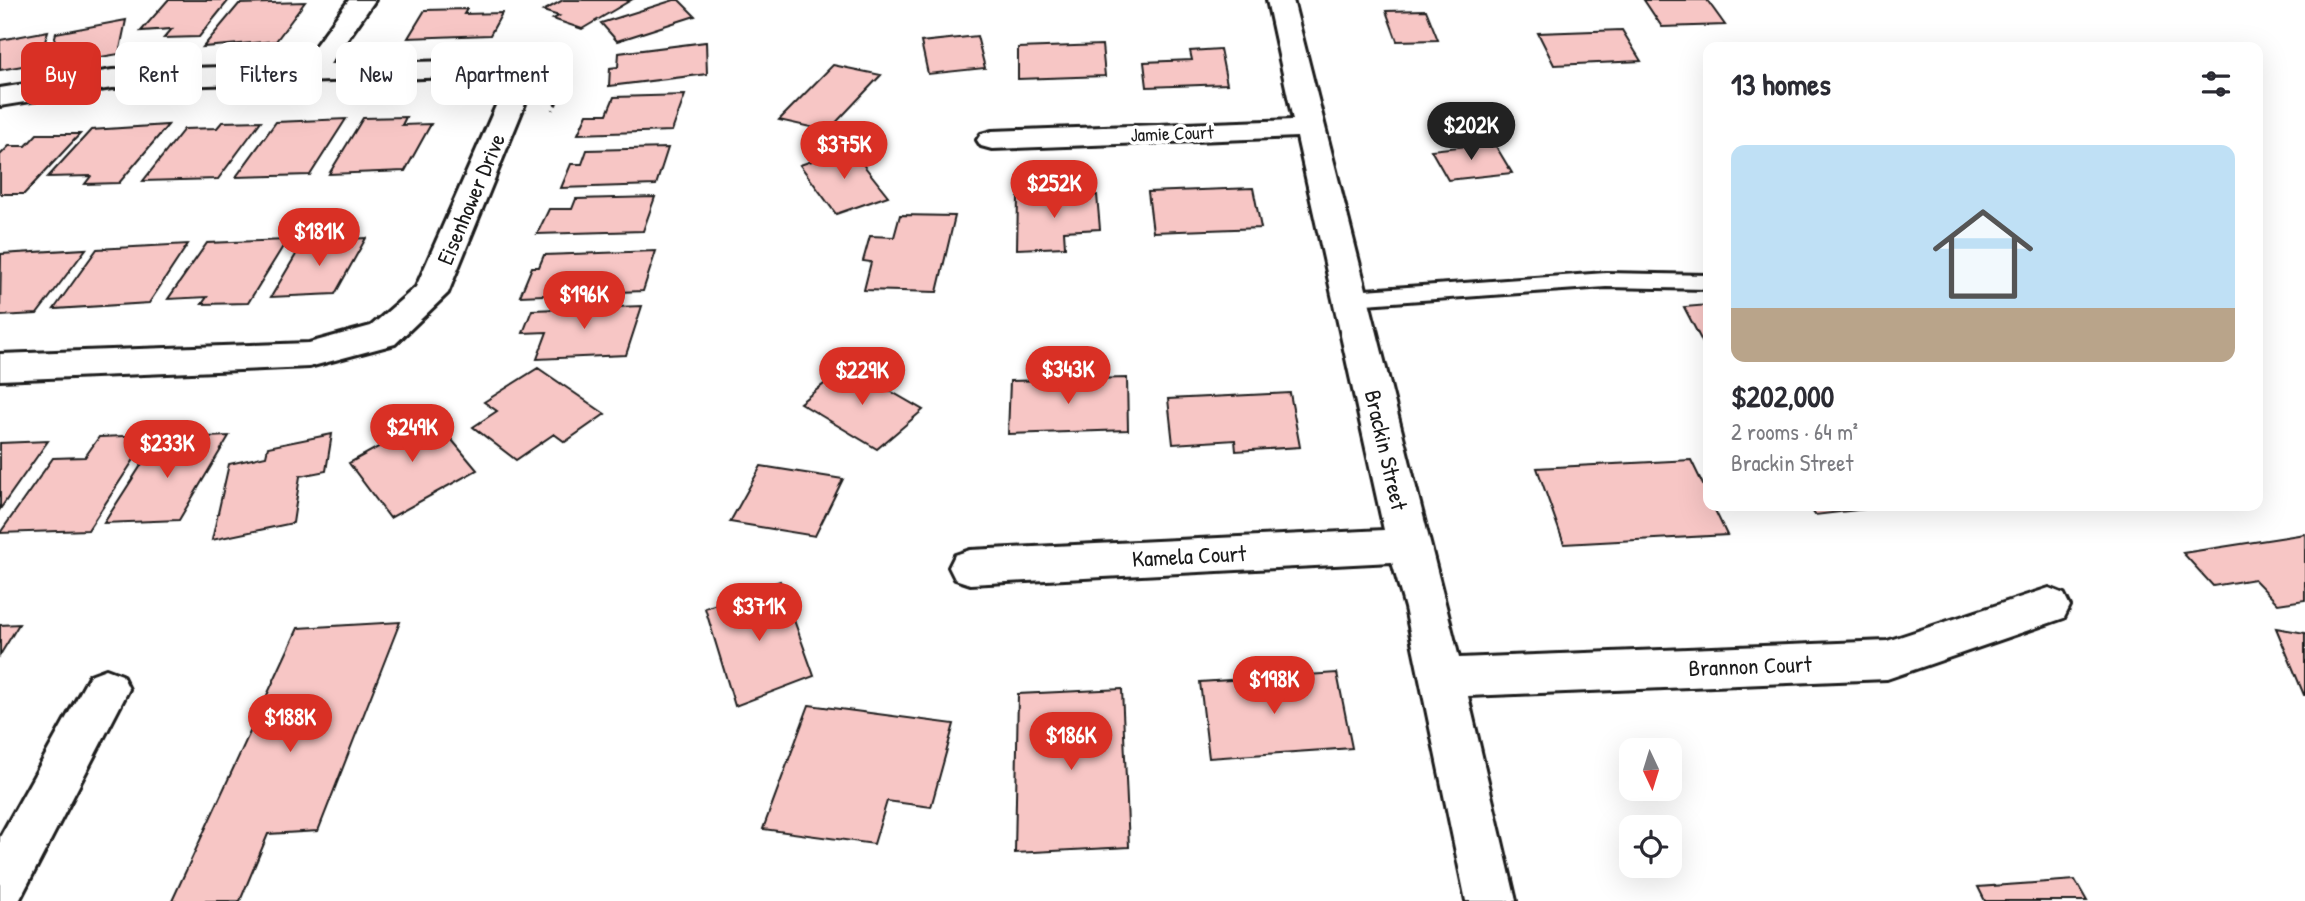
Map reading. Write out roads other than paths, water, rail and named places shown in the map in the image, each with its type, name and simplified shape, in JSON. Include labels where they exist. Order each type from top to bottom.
[{"type":"street","points":[[322,56],[362,0]]},
{"type":"street","name":"Brackin Street","points":[[1280,0],[1441,678],[1491,901]]},
{"type":"street","name":"Eisenhower Drive","points":[[0,367],[309,355],[383,335],[431,293],[513,99],[499,77],[455,69],[322,73]]},
{"type":"street","name":"Eisenhower Drive","points":[[0,97],[112,79],[216,76]]},
{"type":"street","name":"Jamie Court","points":[[992,140],[1311,128]]},
{"type":"street","name":"Kamela Court","points":[[970,567],[1408,545]]},
{"type":"street","name":"Brannon Court","points":[[1441,678],[1887,660],[2049,606]]},
{"type":"street","points":[[0,886],[106,689]]},
{"type":"lane","points":[[1351,298],[1606,280],[1703,282]]}]
